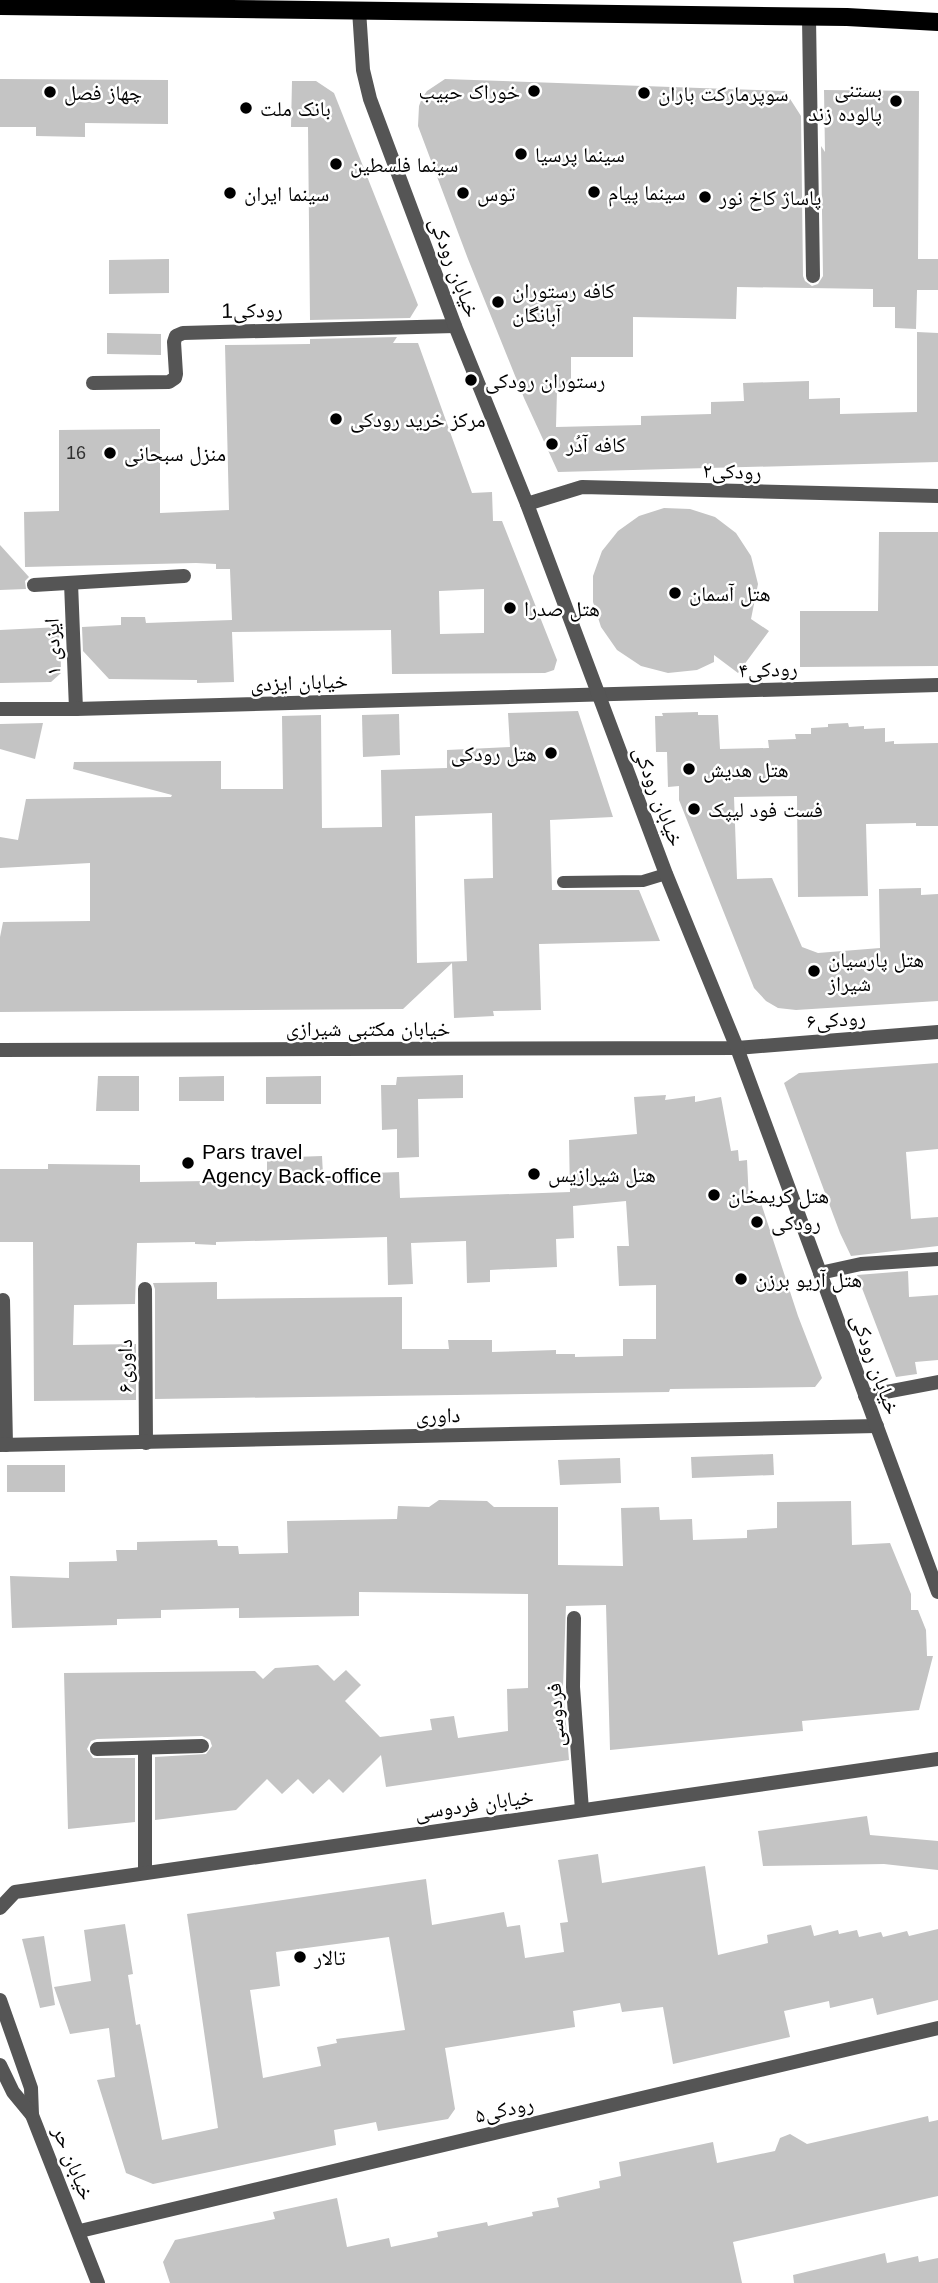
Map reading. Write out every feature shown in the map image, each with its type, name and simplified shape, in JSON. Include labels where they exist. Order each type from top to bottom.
[{"type":"main road","points":[[0,6],[809,18],[848,8],[919,22],[938,22]]},
{"type":"street","name":"خیابان رودکی","points":[[359,10],[363,70],[370,99],[455,327],[527,504],[666,874],[737,1048],[938,1592]]},
{"type":"street","points":[[809,18],[813,276]]},
{"type":"street","name":"1رودکی","points":[[93,383],[169,382],[175,379],[174,342],[176,336],[183,333],[455,327]]},
{"type":"street","name":"رودکی۲","points":[[527,504],[582,487],[938,496]]},
{"type":"street","points":[[34,585],[184,576]]},
{"type":"street","name":"ایزدی ۱","points":[[71,583],[76,709]]},
{"type":"street","name":"رودکی۴","points":[[598,695],[938,685]]},
{"type":"street","name":"خیابان ایزدی","points":[[0,709],[598,695]]},
{"type":"street","name":"رودکی۶","points":[[737,1048],[938,1032]]},
{"type":"street","name":"خیابان مکتبی شیرازی","points":[[0,1050],[737,1048]]},
{"type":"street","points":[[820,1273],[861,1265],[938,1259]]},
{"type":"street","name":"داوری۶","points":[[145,1289],[146,1443]]},
{"type":"street","points":[[3,1300],[3,1445]]},
{"type":"street","points":[[865,1395],[938,1382]]},
{"type":"street","name":"داوری","points":[[3,1445],[877,1426]]},
{"type":"street","name":"فردوسی","points":[[574,1618],[573,1687],[582,1810]]},
{"type":"street","points":[[97,1749],[202,1746]]},
{"type":"street","points":[[145,1748],[145,1872]]},
{"type":"street","name":"خیابان فردوسی","points":[[0,1908],[15,1892],[938,1759]]},
{"type":"street","points":[[0,2000],[31,2088],[32,2115]]},
{"type":"street","name":"رودکی۵","points":[[80,2231],[938,2028]]},
{"type":"street","name":"خیابان حر","points":[[0,2065],[13,2092],[32,2115],[80,2231],[98,2283]]},
{"type":"street","points":[[0,2073],[13,2092]]},
{"type":"lane","points":[[919,22],[938,15]]},
{"type":"lane","points":[[563,882],[643,881],[666,874]]},
{"type":"building","points":[[0,79],[168,80],[168,124],[85,123],[85,137],[36,136],[36,127],[0,127]]},
{"type":"building","points":[[445,79],[785,91],[801,116],[803,276],[812,286],[818,284],[823,276],[821,146],[825,152],[824,90],[919,91],[918,259],[938,259],[938,290],[917,290],[916,329],[895,328],[895,307],[873,307],[873,289],[737,287],[736,319],[633,317],[633,357],[571,357],[571,387],[557,390],[556,427],[641,425],[641,416],[711,414],[711,402],[744,401],[743,383],[809,381],[809,399],[840,398],[840,414],[917,412],[917,332],[938,333],[938,462],[558,472],[524,398],[418,126],[422,98],[427,91]]},
{"type":"building","points":[[292,81],[316,81],[334,93],[418,305],[410,318],[310,320],[308,127],[291,127]]},
{"type":"building","points":[[169,259],[169,293],[109,294],[109,260]]},
{"type":"building","points":[[107,333],[161,334],[161,355],[107,354]]},
{"type":"building","points":[[397,337],[393,343],[418,343],[472,493],[492,492],[493,521],[502,521],[557,660],[554,670],[545,673],[392,674],[391,630],[232,632],[234,682],[109,679],[83,651],[82,627],[121,625],[121,617],[145,617],[146,623],[232,620],[230,569],[216,569],[216,564],[196,563],[25,567],[24,512],[59,511],[59,430],[160,429],[160,513],[229,510],[225,345],[310,344],[310,339]],"holes":[[[484,589],[484,633],[440,634],[439,591]]]},
{"type":"building","name":"هتل آسمان","points":[[664,508],[690,509],[715,517],[736,533],[751,556],[758,584],[751,619],[769,631],[738,673],[714,655],[714,662],[697,670],[668,673],[641,666],[617,650],[601,627],[593,602],[593,576],[602,551],[618,531],[639,516]]},
{"type":"building","points":[[879,532],[938,532],[938,666],[800,667],[800,611],[878,611]]},
{"type":"building","points":[[0,545],[29,577],[25,581],[26,589],[0,590]]},
{"type":"building","points":[[60,627],[61,673],[51,682],[0,683],[0,630]]},
{"type":"building","points":[[578,711],[613,817],[550,820],[552,890],[639,890],[660,941],[539,944],[541,1010],[493,1011],[494,1016],[454,1018],[452,963],[403,1009],[0,1012],[0,937],[3,922],[90,921],[90,863],[0,868],[0,837],[18,840],[26,799],[172,795],[73,769],[74,762],[221,761],[221,789],[283,789],[282,716],[321,715],[322,828],[382,827],[381,770],[447,768],[447,750],[510,747],[508,713]],"holes":[[[492,813],[493,878],[464,879],[467,961],[417,963],[415,816]]]},
{"type":"building","points":[[698,712],[698,715],[718,715],[720,749],[769,748],[768,740],[796,739],[795,734],[811,734],[811,728],[848,723],[849,727],[885,728],[885,742],[894,741],[894,744],[938,743],[938,826],[916,826],[916,823],[866,824],[868,896],[798,897],[797,796],[734,797],[737,879],[772,878],[802,947],[818,953],[880,948],[879,889],[921,888],[921,895],[938,894],[938,1001],[796,1010],[778,1008],[766,1001],[754,988],[679,800],[679,786],[668,787],[667,752],[656,752],[655,716],[663,716],[662,713]]},
{"type":"building","points":[[399,714],[400,755],[363,757],[362,715]]},
{"type":"building","points":[[43,723],[35,759],[0,749],[0,724]]},
{"type":"building","points":[[938,1063],[938,1149],[906,1152],[911,1219],[938,1217],[938,1246],[851,1256],[784,1083],[799,1073]]},
{"type":"building","points":[[463,1075],[463,1098],[418,1099],[419,1157],[397,1158],[397,1129],[382,1130],[381,1085],[396,1085],[397,1077]]},
{"type":"building","points":[[98,1076],[139,1076],[139,1111],[96,1111]]},
{"type":"building","points":[[224,1076],[224,1101],[179,1101],[179,1077]]},
{"type":"building","points":[[321,1076],[321,1104],[266,1104],[266,1077]]},
{"type":"building","points":[[666,1095],[665,1100],[695,1096],[695,1102],[721,1097],[731,1151],[738,1150],[739,1161],[747,1160],[749,1202],[760,1200],[798,1316],[822,1378],[815,1387],[670,1389],[669,1392],[155,1399],[153,1283],[217,1282],[217,1299],[402,1297],[402,1349],[449,1349],[448,1340],[492,1340],[492,1352],[556,1350],[556,1354],[575,1354],[575,1357],[623,1356],[623,1339],[656,1339],[656,1285],[619,1286],[617,1246],[629,1246],[626,1201],[573,1206],[574,1238],[556,1239],[557,1267],[490,1270],[490,1282],[467,1283],[466,1241],[411,1243],[413,1284],[388,1285],[387,1237],[216,1242],[216,1245],[195,1242],[137,1243],[135,1304],[74,1305],[73,1345],[136,1344],[136,1400],[34,1401],[33,1242],[0,1242],[0,1169],[48,1169],[48,1164],[140,1165],[140,1182],[267,1180],[267,1158],[322,1156],[323,1175],[399,1172],[400,1198],[570,1192],[569,1140],[637,1134],[634,1097]]},
{"type":"building","points":[[908,1271],[909,1297],[938,1295],[938,1360],[915,1362],[917,1374],[896,1377],[857,1275]]},
{"type":"building","points":[[773,1454],[774,1475],[692,1478],[691,1457]]},
{"type":"building","points":[[620,1458],[621,1483],[560,1485],[558,1460]]},
{"type":"building","points":[[7,1465],[65,1465],[65,1492],[7,1492]]},
{"type":"building","points":[[439,1500],[487,1501],[494,1507],[558,1507],[558,1565],[623,1566],[621,1508],[659,1507],[660,1520],[692,1519],[693,1540],[747,1538],[747,1530],[777,1528],[777,1502],[851,1501],[852,1545],[890,1543],[911,1594],[911,1610],[918,1610],[926,1630],[927,1656],[933,1656],[919,1710],[802,1721],[803,1731],[610,1750],[606,1605],[566,1606],[563,1687],[569,1760],[386,1787],[381,1755],[343,1793],[329,1779],[313,1794],[298,1779],[282,1794],[267,1779],[236,1810],[155,1820],[155,1757],[206,1754],[212,1746],[210,1740],[202,1736],[97,1739],[91,1741],[87,1749],[93,1758],[135,1758],[135,1822],[68,1829],[64,1673],[255,1671],[263,1679],[275,1668],[318,1665],[334,1681],[346,1670],[361,1685],[345,1701],[380,1737],[432,1730],[430,1719],[454,1716],[458,1738],[508,1731],[507,1689],[528,1688],[528,1594],[359,1592],[359,1616],[239,1618],[239,1608],[161,1610],[161,1618],[117,1619],[117,1625],[12,1628],[10,1576],[69,1578],[69,1562],[117,1561],[116,1550],[137,1550],[137,1542],[217,1540],[218,1546],[238,1546],[239,1554],[288,1553],[287,1521],[397,1519],[398,1506],[429,1507]]},
{"type":"building","points":[[867,1816],[870,1835],[938,1841],[938,1870],[884,1864],[763,1866],[758,1831]]},
{"type":"building","points":[[598,1854],[602,1883],[705,1866],[718,1955],[768,1943],[767,1935],[811,1925],[814,1936],[838,1930],[839,1934],[857,1930],[859,1937],[881,1932],[883,1937],[907,1931],[909,1936],[938,1929],[938,2000],[877,2015],[873,1998],[830,2008],[829,2001],[784,2011],[790,2037],[673,2064],[663,2007],[622,2012],[620,2003],[573,2011],[575,2027],[445,2048],[455,2109],[448,2119],[378,2131],[376,2122],[334,2130],[336,2145],[153,2184],[126,2173],[97,2080],[115,2077],[109,2028],[70,2034],[54,1987],[91,1981],[84,1930],[125,1924],[133,1974],[128,1975],[136,2025],[140,2024],[162,2140],[218,2128],[187,1914],[426,1879],[432,1925],[504,1912],[507,1927],[520,1925],[525,1958],[564,1952],[560,1923],[568,1922],[558,1860]],"holes":[[[389,1937],[405,2030],[336,2039],[337,2043],[317,2047],[321,2066],[263,2078],[250,1990],[280,1986],[276,1952]]]},
{"type":"building","points":[[44,1936],[55,2005],[40,2008],[22,1939]]},
{"type":"building","points":[[928,2116],[929,2122],[938,2120],[938,2196],[733,2242],[742,2283],[170,2283],[163,2262],[175,2240],[275,2219],[273,2212],[337,2198],[347,2247],[389,2238],[391,2247],[438,2237],[437,2232],[487,2222],[488,2226],[533,2216],[532,2212],[559,2207],[557,2198],[600,2188],[599,2181],[621,2176],[619,2162],[713,2142],[717,2163],[775,2151],[780,2138],[790,2134],[807,2144]]},
{"type":"building","points":[[885,2253],[887,2263],[918,2256],[919,2262],[938,2258],[938,2283],[794,2283],[793,2275]]},
{"type":"place","name":"خوراک حبیب","points":[[534,91]]},
{"type":"place","name":"چهاز فصل","points":[[50,92]]},
{"type":"place","name":"سوپرمارکت باران","points":[[644,93]]},
{"type":"place","name":"بستنی پالوده زند","points":[[896,101]]},
{"type":"place","name":"بانک ملت","points":[[246,108]]},
{"type":"place","name":"سینما پرسیا","points":[[521,154]]},
{"type":"place","name":"سینما فلسطین","points":[[336,164]]},
{"type":"place","name":"سینما پیام","points":[[594,192]]},
{"type":"place","name":"سینما ایران","points":[[230,193]]},
{"type":"place","name":"توس","points":[[463,193]]},
{"type":"place","name":"پاساژ کاخ نور","points":[[705,197]]},
{"type":"place","name":"کافه رستوران آبانگان","points":[[498,302]]},
{"type":"place","name":"رستوران رودکی","points":[[471,380]]},
{"type":"place","name":"مرکز خرید رودکی","points":[[336,419]]},
{"type":"place","name":"كافه آدُر","points":[[552,444]]},
{"type":"place","name":"منزل سبحانی","points":[[110,453]]},
{"type":"place","name":"هتل آسمان","points":[[675,593]]},
{"type":"place","name":"هتل صدرا","points":[[510,608]]},
{"type":"place","name":"هتل رودکی","points":[[551,753]]},
{"type":"place","name":"هتل هدیش","points":[[689,769]]},
{"type":"place","name":"فست فود لیپک","points":[[694,809]]},
{"type":"place","name":"هتل پارسیان شیراز","points":[[814,971]]},
{"type":"place","name":"Pars travel Agency Back-office","points":[[188,1163]]},
{"type":"place","name":"هتل شیرازیس","points":[[534,1174]]},
{"type":"place","name":"هتل کریمخان","points":[[714,1195]]},
{"type":"place","name":"رودکی","points":[[757,1222]]},
{"type":"place","name":"هتل آریو برزن","points":[[741,1279]]},
{"type":"place","name":"تالار","points":[[300,1957]]}]
